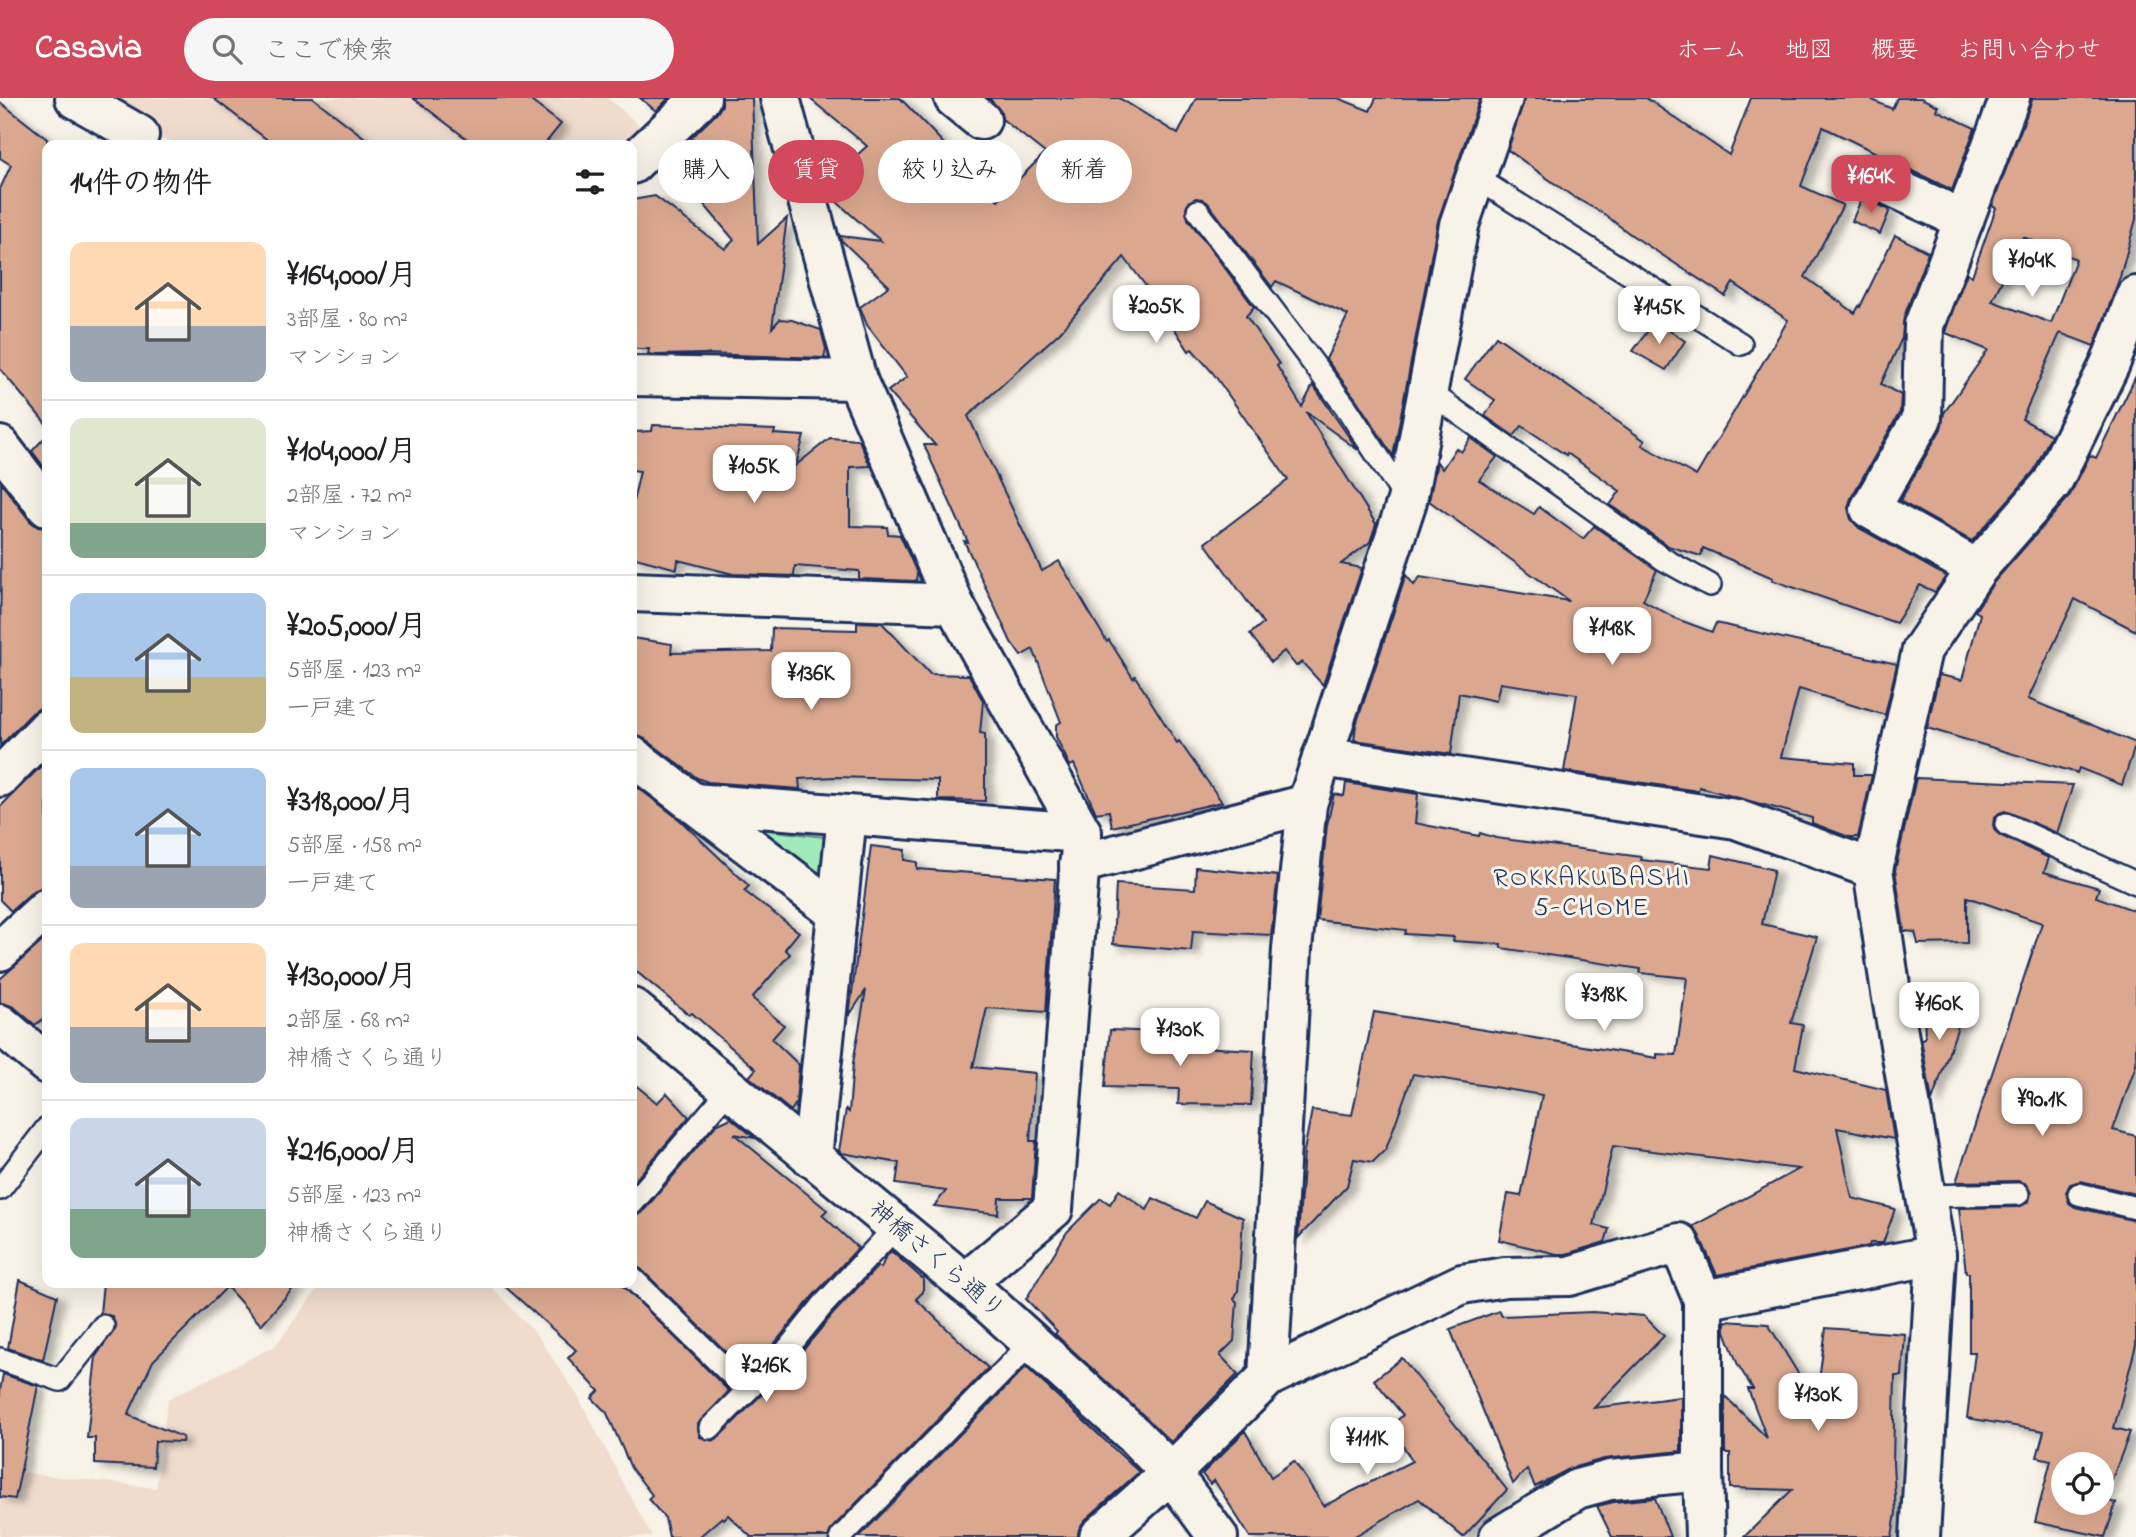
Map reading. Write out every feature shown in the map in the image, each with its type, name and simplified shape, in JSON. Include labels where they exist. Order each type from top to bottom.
[{"type":"street","points":[[75,98],[139,135]]},
{"type":"street","points":[[637,159],[701,98]]},
{"type":"street","points":[[780,98],[857,380],[954,604],[1080,849],[1052,1209],[965,1283]]},
{"type":"street","points":[[1268,1377],[1292,949],[1307,804],[1407,501],[1459,225],[1503,98]]},
{"type":"street","points":[[1977,569],[1870,509],[1922,418],[1924,325],[2010,98]]},
{"type":"street","points":[[1867,175],[1964,220]]},
{"type":"street","points":[[1920,1537],[1936,1255],[1873,869],[1922,650],[1977,569],[2052,483],[2110,364],[2136,296]]},
{"type":"street","points":[[637,376],[857,380]]},
{"type":"street","points":[[0,446],[42,501]]},
{"type":"street","points":[[637,592],[954,604]]},
{"type":"street","points":[[0,777],[42,734]]},
{"type":"street","points":[[1322,757],[1724,817],[1873,869]]},
{"type":"street","points":[[637,760],[837,913]]},
{"type":"street","points":[[692,803],[847,815],[1080,849],[1307,804]]},
{"type":"street","points":[[812,1158],[847,815]]},
{"type":"street","points":[[0,951],[42,913]]},
{"type":"street","name":"神橋さくら通り","points":[[637,1012],[965,1283],[1135,1435],[1171,1473],[1218,1537]]},
{"type":"street","points":[[0,1024],[42,1060]]},
{"type":"street","points":[[1100,1537],[1171,1473],[1268,1377],[1462,1284],[1505,1277],[1569,1276],[1679,1243],[1703,1300],[1705,1537]]},
{"type":"street","points":[[1703,1300],[1936,1255]]},
{"type":"street","points":[[1499,1537],[1577,1489],[1610,1480],[1703,1471]]},
{"type":"lane","points":[[1475,177],[1741,344]]},
{"type":"lane","points":[[1198,211],[1346,407],[1407,501]]},
{"type":"lane","points":[[1428,391],[1663,559],[1710,584]]},
{"type":"lane","points":[[2006,824],[2136,883]]},
{"type":"lane","points":[[637,1198],[730,1089]]},
{"type":"lane","points":[[0,1189],[42,1134]]},
{"type":"lane","points":[[1926,1196],[2018,1194]]},
{"type":"lane","points":[[2079,1194],[2136,1208]]},
{"type":"lane","points":[[710,1428],[780,1357],[823,1305],[896,1227]]},
{"type":"lane","points":[[637,1283],[747,1390]]},
{"type":"lane","points":[[0,1359],[60,1380],[103,1326]]},
{"type":"lane","points":[[841,1537],[1031,1342]]},
{"type":"shaded area","points":[[97,98],[608,98],[642,128],[629,140],[158,138]]},
{"type":"shaded area","points":[[318,1288],[493,1288],[537,1335],[577,1395],[652,1537],[0,1537],[0,1470],[156,1488],[168,1399],[275,1346]]},
{"type":"green space","points":[[752,828],[832,838],[829,883]]},
{"type":"building","points":[[213,98],[313,98],[368,140],[268,140]]},
{"type":"building","points":[[413,98],[527,98],[561,124],[548,140],[468,140]]},
{"type":"building","points":[[640,98],[669,98],[656,111]]},
{"type":"building","points":[[722,98],[752,98],[754,140],[691,138],[722,105]]},
{"type":"building","points":[[809,98],[900,98],[940,140],[878,140],[878,203],[1022,203],[1022,176],[1036,162],[1036,203],[1132,203],[1132,140],[1036,140],[1036,146],[1002,119],[1001,112],[989,98],[1119,98],[1178,134],[1196,98],[1338,98],[1370,111],[1376,98],[1480,98],[1438,221],[1393,456],[1326,359],[1348,315],[1276,281],[1272,287],[1208,203],[1196,198],[1186,207],[1188,219],[1254,307],[1246,316],[1279,364],[1277,366],[1302,407],[1313,385],[1358,450],[1306,412],[1376,524],[1370,542],[1341,564],[1362,568],[1323,685],[1302,662],[1296,666],[1284,651],[1271,662],[1250,634],[1263,623],[1205,543],[1288,480],[1213,373],[1192,349],[1189,351],[1124,257],[1060,332],[968,416],[1042,571],[1059,561],[1107,642],[1109,640],[1133,678],[1135,676],[1177,743],[1179,741],[1222,802],[1112,827],[1109,811],[1096,813],[1074,764],[1070,766],[1056,737],[1056,725],[1061,722],[1033,649],[1021,656],[1011,642],[964,541],[968,542],[924,445],[935,445],[888,391],[907,377],[867,325],[860,307],[889,286],[840,236],[881,241],[838,203],[864,203],[864,149],[867,146],[864,140],[860,140]]},
{"type":"building","points":[[1524,98],[1646,98],[1729,155],[1751,98],[1868,98],[1892,109],[1897,98],[1921,98],[1938,106],[1936,110],[1975,128],[1952,190],[1823,127],[1801,186],[1843,205],[1805,277],[1855,313],[1895,235],[1928,252],[1904,317],[1902,338],[1881,384],[1901,395],[1900,412],[1851,498],[1848,508],[1851,519],[1859,528],[1946,576],[1935,592],[1920,585],[1896,623],[1772,580],[1773,578],[1703,548],[1701,556],[1668,546],[1610,505],[1620,491],[1567,453],[1566,455],[1522,426],[1514,436],[1485,416],[1495,400],[1465,379],[1496,336],[1645,441],[1642,445],[1696,476],[1788,320],[1733,283],[1725,296],[1604,214],[1572,196],[1508,150]]},
{"type":"building","points":[[2033,98],[2136,98],[2136,219],[2120,277],[2094,346],[2060,333],[2022,419],[2051,435],[2034,471],[1972,541],[1900,501],[1941,429],[1944,413],[1988,350],[1946,333],[1946,329],[1967,273],[1972,276],[1996,208],[1992,206]],"holes":[[[2023,237],[2076,259],[2051,323],[1992,301]]]},
{"type":"building","points":[[0,102],[47,139],[42,140],[42,419],[0,369],[0,189],[11,165],[0,158]]},
{"type":"building","points":[[754,147],[758,244],[787,218],[772,328],[780,319],[792,320],[821,330],[826,349],[824,358],[656,355],[648,354],[649,349],[637,349],[637,199],[655,196],[658,203],[664,203],[725,249],[734,240],[703,203],[754,203]]},
{"type":"building","points":[[1862,197],[1890,210],[1880,234],[1852,221]]},
{"type":"building","points":[[1655,321],[1685,341],[1666,370],[1633,351]]},
{"type":"building","points":[[2136,376],[2136,631],[2075,599],[2028,699],[2136,743],[2122,785],[2079,768],[2077,773],[1927,728],[1939,675],[1962,680],[1980,614],[1975,611],[1994,582],[2069,497],[2090,455],[2096,458]]},
{"type":"building","points":[[653,425],[775,430],[774,434],[804,436],[796,465],[830,438],[859,440],[870,466],[850,467],[850,526],[887,527],[888,534],[900,535],[917,573],[916,581],[859,579],[859,571],[795,566],[794,576],[733,574],[678,560],[677,569],[637,558],[637,484],[640,471],[637,471],[637,432],[652,431]]},
{"type":"building","points":[[1471,438],[1497,457],[1479,480],[1534,514],[1539,507],[1583,539],[1594,526],[1657,570],[1643,600],[1677,619],[1712,632],[1716,623],[1897,664],[1885,715],[1799,689],[1781,757],[1854,763],[1854,775],[1872,775],[1858,837],[1849,837],[1812,823],[1812,818],[1699,787],[1698,791],[1564,771],[1577,694],[1500,683],[1496,701],[1459,693],[1451,754],[1354,740],[1356,725],[1406,575],[1414,585],[1420,577],[1569,601],[1429,501],[1437,462],[1442,469],[1456,448],[1461,452]]},
{"type":"building","points":[[42,440],[42,464],[32,451]]},
{"type":"building","points":[[1,483],[30,521],[42,527],[42,708],[32,713],[0,746]]},
{"type":"building","points":[[857,622],[882,623],[930,674],[969,675],[983,701],[980,733],[985,734],[985,801],[938,800],[938,780],[835,777],[799,779],[800,789],[708,782],[697,778],[645,739],[637,737],[637,639],[672,644],[671,653],[771,651],[772,628],[857,630]]},
{"type":"building","points":[[42,765],[42,888],[33,891],[11,911],[0,900],[0,807]]},
{"type":"building","points":[[1916,778],[2073,785],[2057,833],[2005,811],[1994,818],[1995,831],[2049,858],[2044,872],[2099,888],[2096,897],[2136,911],[2136,1065],[2113,1130],[2136,1136],[2136,1194],[2081,1181],[2070,1184],[2066,1192],[2069,1203],[2075,1207],[2136,1221],[2136,1345],[2114,1428],[2130,1432],[2114,1474],[2114,1452],[2051,1452],[2051,1460],[2037,1457],[2044,1431],[1967,1418],[1975,1352],[1969,1352],[1969,1273],[1966,1273],[1959,1208],[2019,1207],[2029,1201],[2031,1193],[2025,1183],[2018,1181],[1956,1182],[2042,923],[1967,897],[1967,943],[1918,944],[1915,932],[1904,931],[1895,870]]},
{"type":"building","points":[[1346,783],[1418,794],[1415,823],[1479,836],[1480,833],[1496,838],[1642,857],[1641,860],[1711,868],[1713,855],[1774,870],[1762,924],[1817,937],[1791,1023],[1803,1025],[1795,1068],[1886,1090],[1894,1139],[1837,1128],[1852,1198],[1895,1209],[1883,1243],[1870,1243],[1869,1246],[1717,1275],[1693,1226],[1799,1169],[1613,1146],[1594,1225],[1609,1229],[1605,1242],[1566,1254],[1557,1254],[1499,1240],[1508,1194],[1521,1196],[1542,1095],[1413,1074],[1386,1149],[1373,1162],[1354,1159],[1347,1186],[1298,1238],[1304,1151],[1312,1110],[1352,1115],[1374,1012],[1657,1058],[1657,1054],[1676,1055],[1687,978],[1640,973],[1641,969],[1501,948],[1501,944],[1453,941],[1454,937],[1405,934],[1406,930],[1317,920],[1327,825],[1334,794],[1344,796]]},
{"type":"building","points":[[637,787],[680,820],[749,886],[744,891],[799,932],[785,949],[790,954],[752,998],[784,1025],[772,1039],[799,1065],[796,1103],[791,1111],[749,1077],[756,1069],[692,1013],[689,1015],[637,972]]},
{"type":"building","points":[[871,846],[905,850],[904,860],[917,862],[917,869],[1055,879],[1046,1012],[987,1008],[973,1067],[1035,1073],[1030,1141],[1036,1141],[1032,1198],[999,1198],[998,1214],[934,1206],[946,1191],[896,1184],[899,1163],[839,1151],[846,1109],[849,1112],[853,1063],[866,990],[849,1016]]},
{"type":"building","points":[[1196,867],[1278,876],[1271,935],[1193,931],[1191,951],[1113,944],[1116,884],[1195,889]]},
{"type":"building","points":[[42,941],[42,1020],[35,1025],[14,1007],[0,1003],[0,979]]},
{"type":"building","points":[[1964,1009],[1932,1101],[1921,1039],[1925,1038],[1924,1013]]},
{"type":"building","points":[[1110,1030],[1183,1033],[1182,1046],[1254,1050],[1251,1105],[1178,1104],[1179,1089],[1105,1087]]},
{"type":"building","points":[[637,1086],[657,1103],[667,1093],[689,1117],[637,1178]]},
{"type":"building","points":[[731,1118],[755,1138],[734,1134],[827,1210],[822,1215],[858,1248],[747,1372],[637,1267],[637,1215],[642,1213],[716,1125]]},
{"type":"building","points":[[1119,1190],[1147,1210],[1153,1198],[1196,1218],[1205,1201],[1243,1218],[1238,1291],[1234,1299],[1237,1302],[1234,1341],[1220,1355],[1238,1374],[1171,1442],[1055,1334],[1057,1331],[1026,1299],[1067,1232],[1101,1198],[1110,1204]]},
{"type":"building","points":[[891,1251],[923,1279],[923,1292],[916,1299],[988,1368],[832,1528],[828,1537],[751,1537],[728,1515],[699,1537],[669,1537],[665,1518],[648,1499],[652,1495],[631,1468],[607,1413],[592,1398],[599,1391],[568,1358],[576,1350],[507,1288],[625,1288],[729,1391],[698,1424],[700,1437],[713,1441],[790,1366],[833,1314],[878,1266],[881,1268]]},
{"type":"building","points":[[20,1280],[57,1296],[43,1360],[8,1348]]},
{"type":"building","points":[[102,1288],[226,1288],[153,1361],[128,1415],[183,1437],[182,1442],[155,1441],[153,1467],[95,1464],[95,1438],[87,1438],[96,1356],[116,1327],[112,1316],[100,1313]]},
{"type":"building","points":[[228,1288],[294,1288],[261,1325]]},
{"type":"building","points":[[1499,1311],[1502,1316],[1592,1312],[1644,1316],[1664,1336],[1594,1408],[1681,1397],[1681,1451],[1604,1459],[1571,1468],[1535,1487],[1527,1469],[1513,1484],[1450,1329]]},
{"type":"building","points":[[1725,1321],[1768,1324],[1816,1403],[1826,1328],[1905,1334],[1902,1376],[1895,1376],[1893,1463],[1896,1513],[1892,1537],[1744,1537],[1792,1490],[1730,1488],[1730,1453],[1725,1453],[1725,1396],[1767,1438],[1748,1389],[1753,1389],[1738,1365],[1725,1331]]},
{"type":"building","points":[[1402,1358],[1507,1490],[1463,1537],[1419,1499],[1353,1537],[1250,1537],[1214,1480],[1210,1484],[1202,1474],[1245,1431],[1271,1477],[1294,1461],[1324,1506],[1412,1461],[1391,1426],[1403,1415],[1374,1380]]},
{"type":"building","points":[[1026,1367],[1139,1472],[1084,1521],[1078,1537],[859,1537]]},
{"type":"building","points":[[3,1374],[38,1386],[15,1499],[0,1497],[0,1391]]},
{"type":"building","points":[[2051,1460],[2051,1515],[2112,1515],[2105,1537],[2035,1522]]},
{"type":"building","points":[[1655,1498],[1670,1537],[1612,1537],[1597,1506],[1614,1502]]},
{"type":"district","name":"ROKKAKUBASHI 5-CHOME","points":[[1592,894]]}]
